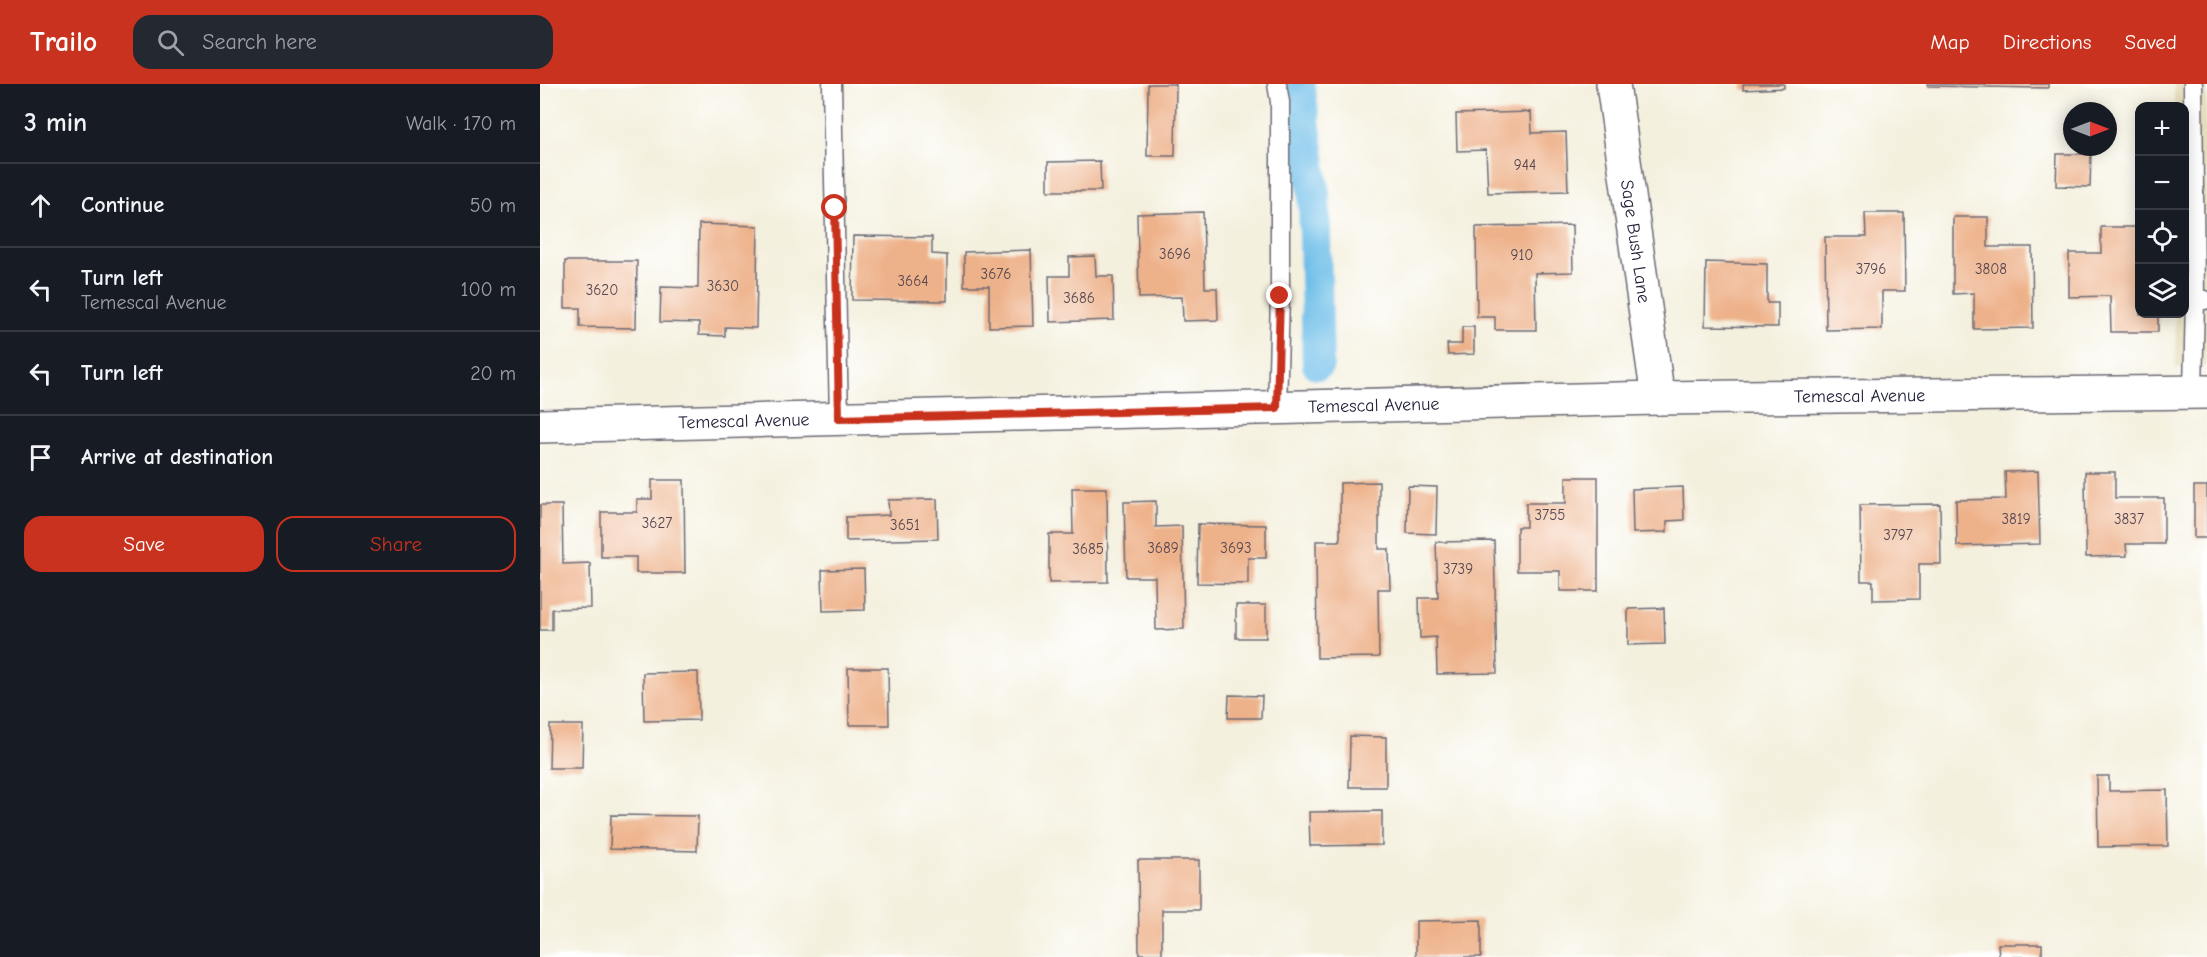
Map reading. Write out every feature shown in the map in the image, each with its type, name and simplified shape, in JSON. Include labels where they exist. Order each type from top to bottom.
[{"type":"street","name":"Sage Bush Lane","points":[[1613,84],[1658,398]]},
{"type":"street","name":"Temescal Avenue","points":[[540,426],[1658,398],[2200,392]]},
{"type":"lane","points":[[832,84],[839,419]]},
{"type":"lane","points":[[1277,84],[1280,102],[1280,296],[1277,408]]},
{"type":"lane","points":[[2193,84],[2201,300],[2200,392]]},
{"type":"shaded area","points":[[2174,84],[2207,84],[2207,367],[2176,368],[2175,318],[2189,318],[2189,102],[2174,102]]},
{"type":"building","points":[[1148,84],[1176,84],[1175,156],[1147,156]]},
{"type":"building","points":[[1743,84],[1784,84],[1784,88],[1743,90]]},
{"type":"building","points":[[1928,84],[2048,84],[2048,88],[1928,86]]},
{"type":"building","points":[[1531,112],[1532,133],[1566,132],[1568,191],[1488,193],[1486,150],[1457,151],[1456,114]]},
{"type":"building","points":[[2057,154],[2091,156],[2090,187],[2056,186]]},
{"type":"building","points":[[1100,161],[1101,191],[1048,191],[1048,162]]},
{"type":"building","points":[[1203,212],[1205,288],[1217,288],[1218,320],[1183,321],[1182,297],[1139,298],[1137,214]]},
{"type":"building","points":[[1865,213],[1904,213],[1905,291],[1882,291],[1882,329],[1826,330],[1825,237],[1866,237]]},
{"type":"building","points":[[1953,217],[1988,217],[1988,247],[2032,247],[2033,328],[1974,329],[1974,293],[1953,294]]},
{"type":"building","points":[[699,224],[758,226],[756,328],[725,327],[725,336],[699,335],[699,323],[660,322],[661,287],[698,288]]},
{"type":"building","points":[[1572,225],[1573,272],[1535,273],[1536,330],[1495,330],[1495,317],[1477,317],[1476,227]]},
{"type":"building","points":[[2101,227],[2135,227],[2135,318],[2158,318],[2158,332],[2111,332],[2110,296],[2069,297],[2069,253],[2101,253]]},
{"type":"building","points":[[853,236],[932,237],[932,254],[947,255],[947,301],[852,300]]},
{"type":"building","points":[[1031,250],[1033,326],[989,327],[989,286],[964,286],[964,252]]},
{"type":"building","points":[[1095,256],[1096,276],[1113,276],[1114,320],[1050,322],[1049,276],[1069,276],[1069,257]]},
{"type":"building","points":[[565,261],[637,261],[636,328],[580,327],[580,308],[565,308]]},
{"type":"building","points":[[1706,262],[1767,264],[1767,303],[1778,303],[1778,327],[1705,326]]},
{"type":"building","points":[[1462,327],[1474,327],[1474,354],[1448,355],[1447,344],[1462,344]]},
{"type":"building","points":[[2038,471],[2040,544],[1957,546],[1956,500],[2006,499],[2005,472]]},
{"type":"building","points":[[2085,472],[2115,472],[2115,498],[2164,498],[2164,544],[2126,544],[2127,556],[2086,557]]},
{"type":"building","points":[[1566,477],[1598,477],[1598,591],[1560,591],[1560,571],[1517,571],[1517,527],[1526,527],[1526,503],[1566,503]]},
{"type":"building","points":[[652,480],[684,480],[685,573],[636,573],[636,557],[601,557],[601,512],[637,512],[637,499],[652,499]]},
{"type":"building","points":[[1379,482],[1379,549],[1389,549],[1390,589],[1378,589],[1379,657],[1317,658],[1316,541],[1340,541],[1340,483]]},
{"type":"building","points":[[1408,486],[1437,487],[1436,534],[1407,533]]},
{"type":"building","points":[[2194,486],[2207,486],[2207,538],[2194,538]]},
{"type":"building","points":[[1683,487],[1684,520],[1667,521],[1667,532],[1633,533],[1632,489]]},
{"type":"building","points":[[1072,488],[1107,488],[1108,582],[1049,583],[1049,534],[1073,534]]},
{"type":"building","points":[[937,499],[938,539],[846,541],[846,517],[889,515],[888,500]]},
{"type":"building","points":[[1156,501],[1156,527],[1182,526],[1184,629],[1156,630],[1155,577],[1126,577],[1124,502]]},
{"type":"building","points":[[1940,504],[1941,564],[1919,564],[1919,599],[1873,600],[1873,581],[1861,581],[1860,505]]},
{"type":"building","points":[[540,505],[562,505],[563,564],[590,563],[591,608],[552,609],[552,630],[540,630]]},
{"type":"building","points":[[1198,524],[1266,525],[1266,558],[1248,558],[1248,584],[1197,583]]},
{"type":"building","points":[[1494,541],[1497,673],[1437,674],[1436,637],[1420,638],[1419,598],[1438,598],[1436,542]]},
{"type":"building","points":[[864,569],[865,610],[823,611],[822,570]]},
{"type":"building","points":[[1236,605],[1266,605],[1266,638],[1236,638]]},
{"type":"building","points":[[1664,608],[1665,644],[1628,645],[1628,609]]},
{"type":"building","points":[[848,668],[888,668],[889,725],[849,725]]},
{"type":"building","points":[[698,672],[699,720],[644,721],[643,673]]},
{"type":"building","points":[[1229,695],[1262,696],[1261,718],[1228,718]]},
{"type":"building","points":[[550,725],[583,725],[582,768],[549,768]]},
{"type":"building","points":[[1350,736],[1386,737],[1386,787],[1349,787]]},
{"type":"building","points":[[2097,776],[2109,776],[2109,791],[2167,790],[2168,846],[2098,847]]},
{"type":"building","points":[[1382,811],[1382,845],[1310,846],[1309,812]]},
{"type":"building","points":[[611,815],[698,816],[697,851],[610,849]]},
{"type":"building","points":[[1138,860],[1199,860],[1199,910],[1162,910],[1162,954],[1139,954]]},
{"type":"building","points":[[1481,920],[1481,957],[1416,957],[1416,921]]},
{"type":"building","points":[[1998,944],[2042,944],[2042,957],[1999,957]]},
{"type":"waterway","points":[[1299,84],[1314,194],[1318,364]]},
{"type":"route","points":[[835,208],[839,419],[1277,408],[1280,296]]}]
